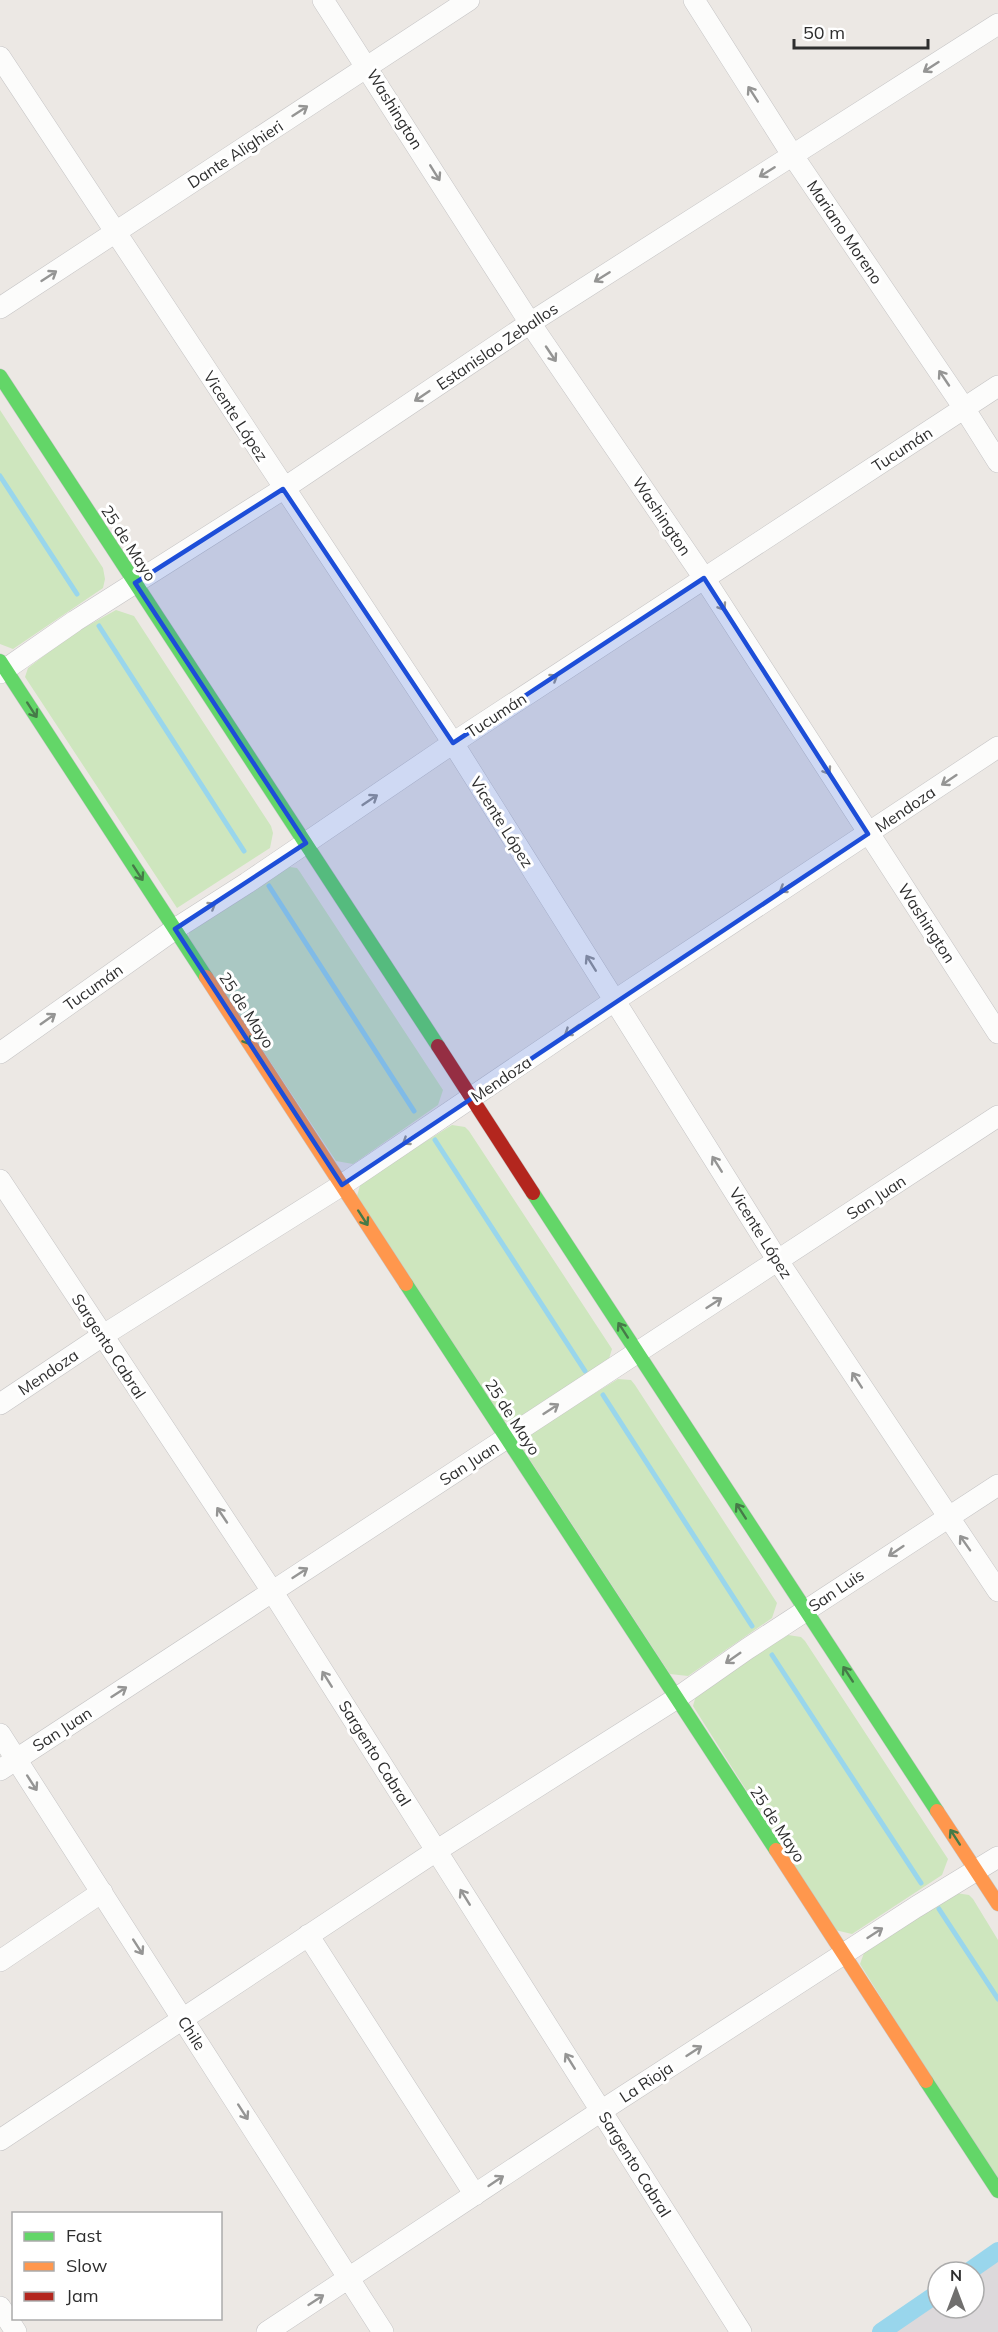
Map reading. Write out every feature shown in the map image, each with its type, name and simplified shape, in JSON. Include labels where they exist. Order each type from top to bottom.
[{"type":"street","name":"Washington","points":[[323,0],[530,323],[704,578],[998,1033]]},
{"type":"street","name":"Dante Alighieri","points":[[0,308],[470,0]]},
{"type":"street","name":"Mariano Moreno","points":[[694,0],[793,156],[964,408],[998,462]]},
{"type":"street","name":"Estanislao Zeballos","points":[[2,668],[283,489],[530,323],[998,24]]},
{"type":"street","name":"Vicente López","points":[[0,57],[283,489],[453,743],[778,1261],[998,1591]]},
{"type":"street","name":"25 de Mayo","points":[[0,376],[998,1904]]},
{"type":"street","name":"Tucumán","points":[[0,1053],[174,928],[998,386]]},
{"type":"street","name":"25 de Mayo","points":[[2,668],[998,2191]]},
{"type":"street","name":"Mendoza","points":[[0,1404],[102,1336],[342,1185],[614,1001],[998,747]]},
{"type":"street","name":"San Juan","points":[[8,1765],[998,1116]]},
{"type":"street","name":"Sargento Cabral","points":[[0,1180],[272,1591],[741,2332]]},
{"type":"street","name":"San Luis","points":[[0,2140],[308,1935],[677,1698],[806,1610],[998,1485]]},
{"type":"street","name":"Chile","points":[[0,1734],[8,1765],[102,1892],[383,2332]]},
{"type":"street","name":"La Rioja","points":[[267,2332],[601,2111],[916,1907],[998,1857]]},
{"type":"street","points":[[0,1961],[102,1892]]},
{"type":"street","points":[[308,1935],[475,2195]]},
{"type":"street","points":[[0,2307],[16,2332]]},
{"type":"highlighted area","points":[[283,489],[453,743],[704,578],[868,834],[342,1185],[175,929],[306,843],[135,583]]},
{"type":"shaded area","points":[[998,2251],[998,2332],[881,2332],[926,2301],[926,2320],[986,2320],[985,2260]]},
{"type":"green space","points":[[0,410],[103,568],[105,579],[103,588],[13,649],[0,644]]},
{"type":"green space","points":[[116,610],[134,616],[271,826],[273,833],[270,848],[177,908],[25,677],[28,668],[71,635]]},
{"type":"green space","points":[[283,866],[297,868],[300,872],[443,1090],[438,1105],[353,1164],[336,1161],[188,937],[193,922]]},
{"type":"green space","points":[[452,1125],[465,1127],[469,1131],[612,1349],[607,1365],[522,1423],[504,1421],[357,1196],[361,1182]]},
{"type":"green space","points":[[618,1379],[631,1380],[635,1385],[777,1603],[772,1618],[688,1676],[670,1674],[523,1449],[527,1435]]},
{"type":"green space","points":[[788,1635],[801,1637],[805,1641],[948,1859],[942,1875],[852,1934],[835,1930],[693,1706],[697,1692]]},
{"type":"green space","points":[[956,1893],[969,1895],[973,1899],[998,1940],[998,2185],[860,1964],[865,1950]]},
{"type":"waterway","points":[[0,476],[77,594]]},
{"type":"waterway","points":[[99,626],[244,851]]},
{"type":"waterway","points":[[269,886],[414,1111]]},
{"type":"waterway","points":[[435,1140],[585,1371]]},
{"type":"waterway","points":[[603,1395],[752,1626]]},
{"type":"waterway","points":[[772,1655],[921,1883]]},
{"type":"waterway","points":[[939,1909],[998,1999]]},
{"type":"waterway","points":[[985,2260],[998,2251]]},
{"type":"waterway","points":[[881,2332],[926,2301]]},
{"type":"traffic: fast","points":[[0,376],[438,1046]]},
{"type":"traffic: fast","points":[[0,661],[206,977]]},
{"type":"traffic: fast","points":[[533,1193],[937,1811]]},
{"type":"traffic: fast","points":[[406,1284],[776,1850]]},
{"type":"traffic: fast","points":[[926,2081],[998,2191]]},
{"type":"traffic: slow","points":[[206,977],[406,1284]]},
{"type":"traffic: slow","points":[[937,1811],[998,1904]]},
{"type":"traffic: slow","points":[[776,1850],[926,2081]]},
{"type":"traffic: jam","points":[[438,1046],[533,1193]]}]
